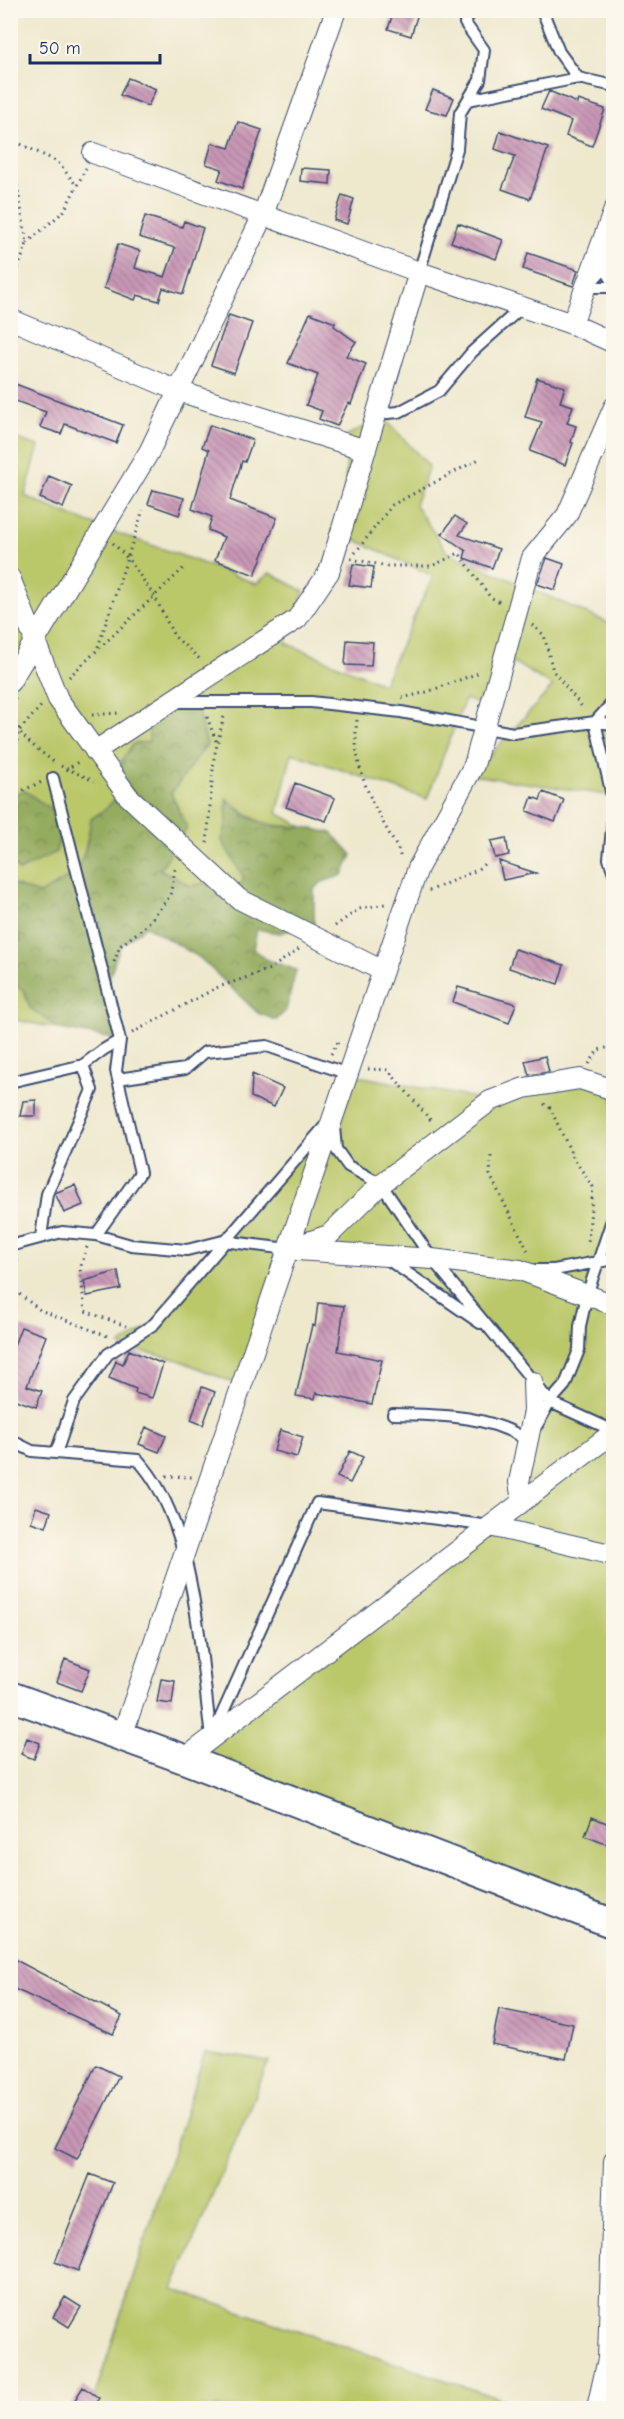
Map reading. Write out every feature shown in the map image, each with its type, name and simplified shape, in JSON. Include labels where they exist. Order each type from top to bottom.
[{"type":"main road","points":[[10,1696],[184,1759],[614,1924]]},
{"type":"street","points":[[15,675],[149,452],[263,215],[336,10]]},
{"type":"street","points":[[93,153],[419,272],[573,324],[614,343]]},
{"type":"street","points":[[573,324],[586,287],[605,261],[614,210]]},
{"type":"street","points":[[95,751],[297,619],[342,557],[366,450],[419,272]]},
{"type":"street","points":[[10,319],[178,391],[366,450]]},
{"type":"street","points":[[122,1736],[418,868],[474,765],[532,558],[567,515],[614,407]]},
{"type":"street","points":[[10,578],[55,691],[128,796],[198,850],[239,899],[383,971]]},
{"type":"street","points":[[288,1250],[329,1235],[381,1184],[490,1101],[524,1088],[580,1079],[614,1090]]},
{"type":"street","points":[[288,1250],[432,1258],[529,1270],[614,1305]]},
{"type":"street","points":[[522,1501],[519,1482],[534,1411],[533,1382]]},
{"type":"street","points":[[184,1759],[614,1431]]},
{"type":"street","points":[[490,1526],[614,1555]]},
{"type":"street","points":[[597,2409],[608,2359],[614,2161]]},
{"type":"lane","points":[[419,272],[457,150],[460,113],[480,80],[484,50],[465,23],[471,10]]},
{"type":"lane","points":[[542,10],[559,52],[578,78]]},
{"type":"lane","points":[[468,100],[578,78],[614,86]]},
{"type":"lane","points":[[586,287],[614,285],[605,261]]},
{"type":"lane","points":[[377,414],[399,412],[439,391],[472,352],[522,307]]},
{"type":"lane","points":[[595,722],[614,701]]},
{"type":"lane","points":[[169,702],[311,702],[358,707],[513,733],[595,722],[614,724]]},
{"type":"lane","points":[[595,722],[614,804]]},
{"type":"lane","points":[[53,778],[120,1040],[116,1071],[140,1173],[93,1235]]},
{"type":"lane","points":[[614,809],[609,859],[614,873]]},
{"type":"lane","points":[[10,1082],[83,1065],[120,1040]]},
{"type":"lane","points":[[118,1079],[185,1069],[204,1052],[267,1046],[351,1066]]},
{"type":"lane","points":[[41,1237],[47,1194],[92,1090],[83,1065]]},
{"type":"lane","points":[[333,1117],[336,1149],[348,1166],[381,1184],[432,1258],[550,1402],[614,1431]]},
{"type":"lane","points":[[56,1453],[74,1401],[108,1354],[154,1324],[223,1241],[333,1117]]},
{"type":"lane","points":[[393,1414],[427,1414],[489,1421],[515,1431],[528,1440],[550,1402],[565,1385],[579,1350],[580,1326],[587,1295],[614,1214]]},
{"type":"lane","points":[[10,1246],[62,1232],[93,1235],[131,1245],[187,1250],[223,1241],[288,1250]]},
{"type":"lane","points":[[381,1255],[490,1330]]},
{"type":"lane","points":[[529,1270],[554,1270],[614,1259]]},
{"type":"lane","points":[[10,1440],[32,1451],[138,1460],[156,1478],[185,1550],[212,1738]]},
{"type":"lane","points":[[212,1738],[317,1503],[490,1526]]},
{"type":"path","points":[[61,10],[74,10]]},
{"type":"path","points":[[10,139],[58,162],[77,186]]},
{"type":"path","points":[[10,144],[27,243],[10,291]]},
{"type":"path","points":[[27,243],[64,211],[93,153]]},
{"type":"path","points":[[342,557],[392,505],[481,458]]},
{"type":"path","points":[[97,649],[129,560],[143,510]]},
{"type":"path","points":[[101,531],[129,560],[155,597],[174,636],[214,673]]},
{"type":"path","points":[[342,557],[387,566],[432,566],[459,553],[490,597],[517,612],[544,635],[553,671],[595,722]]},
{"type":"path","points":[[18,732],[97,649],[186,566]]},
{"type":"path","points":[[393,700],[427,692],[502,664]]},
{"type":"path","points":[[12,795],[18,732],[13,711],[15,675]]},
{"type":"path","points":[[106,987],[120,946],[146,926],[170,896],[175,870],[198,850],[207,834],[214,757],[227,702]]},
{"type":"path","points":[[358,707],[354,740],[366,792],[399,851],[407,900]]},
{"type":"path","points":[[71,717],[126,712]]},
{"type":"path","points":[[18,732],[56,764],[98,783]]},
{"type":"path","points":[[198,850],[207,834]]},
{"type":"path","points":[[580,1079],[598,1050],[614,1046]]},
{"type":"path","points":[[351,1066],[362,1069],[388,1070],[444,1136]]},
{"type":"path","points":[[524,1088],[550,1108],[574,1159],[592,1186],[588,1248],[598,1262]]},
{"type":"path","points":[[491,1156],[490,1175],[529,1270]]},
{"type":"path","points":[[23,1242],[10,1286],[40,1310],[125,1343],[126,1324],[85,1311],[80,1269],[93,1235]]},
{"type":"path","points":[[156,1478],[173,1474],[210,1478]]},
{"type":"green space","points":[[383,417],[429,466],[415,505],[447,552],[613,625],[613,796],[472,775],[553,686],[513,662],[492,709],[465,699],[427,799],[292,753],[277,813],[303,827],[278,826],[262,822],[246,814],[226,799],[227,821],[222,841],[245,878],[231,904],[190,886],[160,869],[187,828],[171,793],[207,744],[149,742],[124,779],[111,807],[91,820],[86,848],[78,866],[72,873],[39,894],[11,884],[10,437],[39,446],[25,496],[53,509],[256,584],[270,573],[304,591],[286,643],[383,684],[433,576],[343,534],[348,435]]},
{"type":"green space","points":[[165,705],[197,709],[207,744],[171,793],[187,828],[160,869],[190,886],[207,882],[231,903],[244,878],[222,841],[227,821],[226,798],[246,816],[270,826],[303,827],[332,833],[352,855],[343,875],[322,882],[314,889],[314,924],[279,933],[257,929],[253,949],[265,959],[296,970],[286,1010],[276,1020],[258,1013],[199,957],[146,926],[120,946],[106,987],[120,1040],[60,1029],[30,1008],[24,991],[11,981],[10,947],[21,940],[11,920],[11,884],[39,894],[73,873],[83,857],[91,819],[107,808],[117,796],[122,781],[121,762],[133,744],[149,742],[149,725]]},
{"type":"green space","points":[[24,790],[52,810],[62,827],[56,852],[19,871],[11,862],[11,796]]},
{"type":"green space","points":[[10,920],[21,940],[11,947],[10,947]]},
{"type":"green space","points":[[10,981],[24,991],[30,1008],[60,1029],[11,1019]]},
{"type":"green space","points":[[348,1074],[490,1101],[580,1079],[613,1090],[613,1214],[587,1295],[614,1305],[613,1924],[184,1759],[522,1501],[533,1382],[490,1330],[381,1255],[289,1249],[241,1386],[179,1360],[119,1346],[154,1324],[333,1117]]},
{"type":"green space","points":[[205,2052],[269,2061],[173,2289],[528,2408],[91,2408]]},
{"type":"building","points":[[394,10],[419,10],[411,36],[388,29]]},
{"type":"building","points":[[128,78],[156,89],[148,106],[120,95]]},
{"type":"building","points":[[433,90],[454,98],[447,115],[425,109]]},
{"type":"building","points":[[549,91],[577,103],[578,100],[605,109],[592,146],[566,136],[571,121],[541,109]]},
{"type":"building","points":[[238,122],[262,130],[242,189],[218,180],[222,169],[206,164],[212,143],[229,148]]},
{"type":"building","points":[[500,131],[548,148],[530,199],[502,189],[515,156],[495,149]]},
{"type":"building","points":[[301,168],[331,170],[330,184],[300,181]]},
{"type":"building","points":[[342,195],[354,199],[347,224],[334,220]]},
{"type":"building","points":[[145,216],[182,227],[184,221],[203,228],[183,294],[163,288],[159,301],[137,295],[135,300],[104,288],[118,244],[140,251],[135,268],[165,277],[175,248],[139,237]]},
{"type":"building","points":[[458,223],[503,240],[496,259],[451,242]]},
{"type":"building","points":[[528,253],[578,270],[573,286],[523,269]]},
{"type":"building","points":[[310,313],[335,323],[334,326],[356,342],[346,356],[366,364],[351,404],[348,403],[337,426],[319,419],[322,411],[306,405],[318,375],[288,363]]},
{"type":"building","points":[[229,315],[252,323],[234,373],[211,365]]},
{"type":"building","points":[[537,378],[565,387],[560,402],[573,406],[567,423],[576,426],[565,465],[530,451],[542,422],[525,417]]},
{"type":"building","points":[[10,382],[123,425],[116,443],[65,424],[61,434],[40,427],[46,412],[10,399]]},
{"type":"building","points":[[210,425],[253,440],[245,462],[242,461],[230,500],[277,518],[255,575],[215,560],[224,537],[208,530],[212,517],[192,509],[209,450],[202,447]]},
{"type":"building","points":[[49,476],[72,486],[63,508],[40,498]]},
{"type":"building","points":[[153,490],[184,498],[179,515],[148,504]]},
{"type":"building","points":[[455,516],[467,524],[459,535],[499,549],[492,568],[464,558],[466,551],[442,534]]},
{"type":"building","points":[[547,558],[564,564],[555,590],[537,584]]},
{"type":"building","points":[[353,564],[374,567],[371,588],[349,585]]},
{"type":"building","points":[[347,640],[373,642],[371,666],[345,665]]},
{"type":"building","points":[[295,783],[335,798],[326,821],[286,807]]},
{"type":"building","points":[[543,792],[564,800],[555,822],[527,811],[532,797],[540,800]]},
{"type":"building","points":[[506,838],[509,855],[495,858],[491,841]]},
{"type":"building","points":[[499,861],[536,873],[503,880]]},
{"type":"building","points":[[515,949],[564,965],[558,984],[509,968]]},
{"type":"building","points":[[458,987],[516,1004],[509,1023],[453,1002]]},
{"type":"building","points":[[545,1056],[549,1072],[529,1075],[525,1061]]},
{"type":"building","points":[[252,1074],[283,1088],[274,1107],[251,1097]]},
{"type":"building","points":[[36,1100],[36,1116],[20,1116],[23,1101]]},
{"type":"building","points":[[75,1185],[83,1205],[64,1213],[55,1193]]},
{"type":"building","points":[[118,1271],[121,1289],[87,1296],[84,1281]]},
{"type":"building","points":[[318,1303],[344,1306],[338,1351],[382,1360],[372,1404],[316,1393],[315,1399],[296,1396],[312,1325],[315,1326]]},
{"type":"building","points":[[21,1327],[46,1336],[27,1386],[42,1391],[36,1407],[10,1398],[10,1356]]},
{"type":"building","points":[[129,1350],[163,1364],[152,1398],[135,1393],[136,1389],[109,1378],[116,1361],[123,1364]]},
{"type":"building","points":[[202,1387],[215,1392],[203,1425],[191,1420]]},
{"type":"building","points":[[146,1427],[166,1436],[159,1452],[139,1444]]},
{"type":"building","points":[[280,1430],[303,1437],[297,1457],[274,1451]]},
{"type":"building","points":[[350,1451],[363,1457],[350,1483],[337,1477]]},
{"type":"building","points":[[36,1507],[51,1512],[46,1527],[31,1522]]},
{"type":"building","points":[[65,1659],[90,1669],[81,1691],[57,1682]]},
{"type":"building","points":[[161,1679],[175,1681],[172,1704],[157,1702]]},
{"type":"building","points":[[27,1738],[40,1743],[34,1759],[21,1754]]},
{"type":"building","points":[[592,1817],[614,1826],[611,1846],[585,1836]]},
{"type":"building","points":[[10,1957],[122,2016],[113,2034],[10,1987]]},
{"type":"building","points":[[499,2009],[573,2024],[566,2059],[492,2044]]},
{"type":"building","points":[[96,2065],[119,2076],[77,2159],[55,2148]]},
{"type":"building","points":[[90,2174],[113,2183],[78,2271],[55,2262]]},
{"type":"building","points":[[65,2297],[81,2307],[69,2327],[53,2317]]},
{"type":"building","points":[[83,2387],[99,2398],[92,2409],[69,2409]]}]
